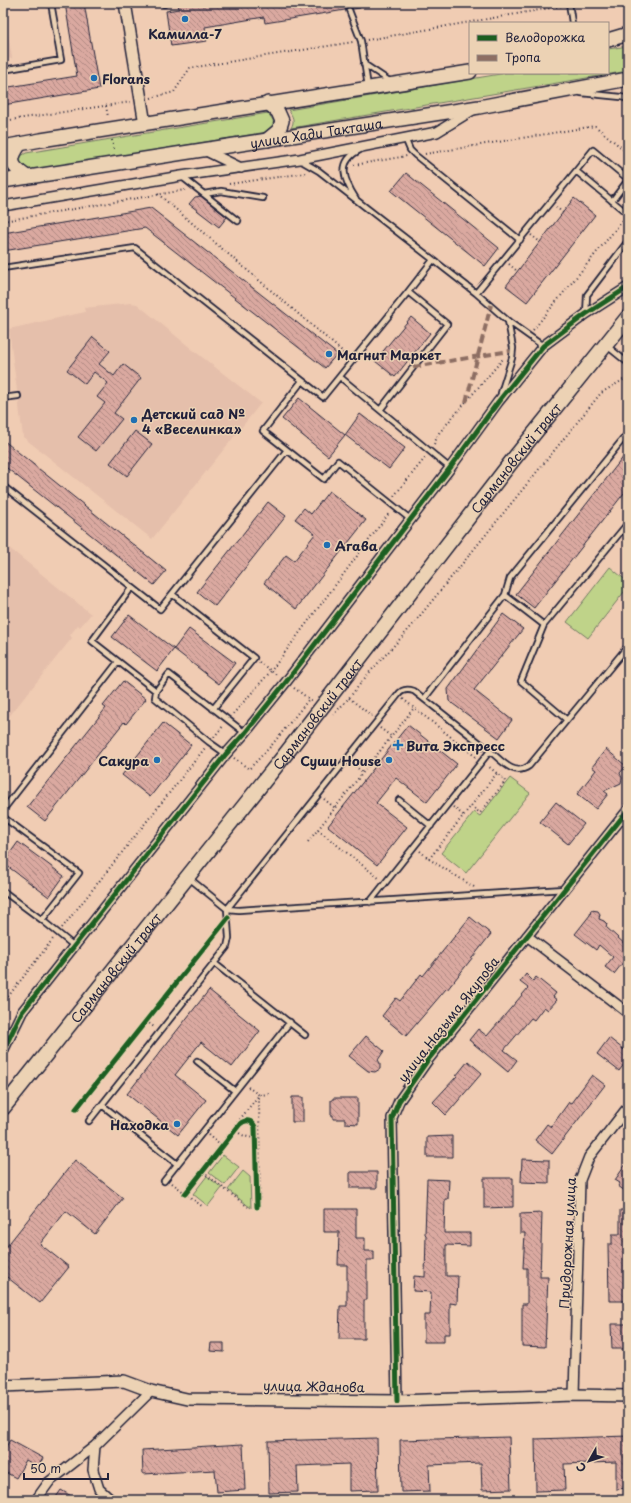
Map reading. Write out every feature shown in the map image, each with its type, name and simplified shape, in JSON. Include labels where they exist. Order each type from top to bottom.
[{"type":"main road","points":[[609,40],[628,34]]},
{"type":"main road","points":[[3,147],[268,103],[396,85],[469,72]]},
{"type":"main road","name":"улица Хади Такташа","points":[[3,181],[479,107],[628,79]]},
{"type":"main road","points":[[267,140],[279,130],[282,121],[278,112],[268,103]]},
{"type":"main road","points":[[20,144],[13,154],[13,163],[16,170],[27,178]]},
{"type":"main road","name":"Сармановский тракт","points":[[3,1108],[284,756],[512,461],[628,317]]},
{"type":"street","points":[[125,3],[145,124]]},
{"type":"street","points":[[3,206],[181,176],[300,159],[437,132],[479,107]]},
{"type":"street","points":[[204,150],[241,168]]},
{"type":"street","points":[[3,1051],[22,1012],[226,754],[286,682],[450,468],[498,402],[543,346],[586,314],[628,287]]},
{"type":"street","name":"улица Назыма Якупова","points":[[397,1401],[392,1118],[399,1100],[427,1061],[628,810]]},
{"type":"street","points":[[527,936],[628,1013]]},
{"type":"street","name":"Придорожная улица","points":[[574,1395],[580,1180],[589,1157],[628,1107]]},
{"type":"street","name":"улица Жданова","points":[[3,1386],[124,1382],[151,1391],[187,1399],[397,1401],[574,1395],[628,1396]]},
{"type":"street","points":[[36,1500],[49,1482],[95,1446],[151,1391]]},
{"type":"street","points":[[95,1446],[93,1470],[99,1489],[111,1500]]},
{"type":"lane","points":[[3,70],[61,60],[51,3]]},
{"type":"lane","points":[[569,4],[572,22]]},
{"type":"lane","points":[[349,10],[360,41],[368,89]]},
{"type":"lane","points":[[364,64],[396,85]]},
{"type":"lane","points":[[561,92],[622,97],[628,99]]},
{"type":"lane","points":[[405,138],[410,150],[415,155],[520,240]]},
{"type":"lane","points":[[358,202],[347,185],[345,166],[346,160],[351,154],[369,145]]},
{"type":"lane","points":[[476,293],[593,150],[628,180],[612,200]]},
{"type":"lane","points":[[300,159],[319,171],[476,293],[508,321],[543,346]]},
{"type":"lane","points":[[576,171],[628,214]]},
{"type":"lane","points":[[181,176],[238,221]]},
{"type":"lane","points":[[204,194],[221,191],[263,198]]},
{"type":"lane","points":[[586,314],[587,295],[628,241]]},
{"type":"lane","points":[[3,268],[135,248],[323,397],[433,260]]},
{"type":"lane","points":[[380,410],[447,324],[408,292]]},
{"type":"lane","points":[[498,402],[510,365],[513,348],[508,321]]},
{"type":"lane","points":[[606,345],[628,363]]},
{"type":"lane","points":[[340,376],[450,468]]},
{"type":"lane","points":[[302,381],[263,431],[324,479],[338,461],[410,519]]},
{"type":"lane","points":[[3,398],[18,396]]},
{"type":"lane","points":[[424,699],[505,595],[510,578],[628,433]]},
{"type":"lane","points":[[3,486],[160,609],[287,450]]},
{"type":"lane","points":[[567,720],[521,681],[544,625],[628,523]]},
{"type":"lane","points":[[132,587],[92,641],[156,691]]},
{"type":"lane","points":[[172,594],[254,658],[213,709]]},
{"type":"lane","points":[[505,595],[544,625]]},
{"type":"lane","points":[[89,1121],[227,947],[229,943],[227,909],[346,759],[403,690],[410,690],[424,699],[511,768],[517,771],[524,770],[529,766],[628,646]]},
{"type":"lane","points":[[3,810],[118,662]]},
{"type":"lane","points":[[226,754],[154,698],[156,691],[169,674],[244,734]]},
{"type":"lane","points":[[370,902],[490,752]]},
{"type":"lane","points":[[399,800],[431,826]]},
{"type":"lane","points":[[3,817],[79,873],[42,920]]},
{"type":"lane","points":[[187,877],[227,909],[257,910],[565,889]]},
{"type":"lane","points":[[3,891],[74,946]]},
{"type":"lane","points":[[214,963],[305,1035]]},
{"type":"lane","points":[[165,1179],[290,1022]]},
{"type":"lane","points":[[197,1061],[235,1091]]},
{"type":"lane","points":[[102,1105],[177,1164]]},
{"type":"path","points":[[3,121],[142,100],[174,92],[190,68],[360,41],[569,4]]},
{"type":"path","points":[[106,106],[108,118]]},
{"type":"path","points":[[111,139],[114,157]]},
{"type":"path","points":[[158,194],[343,352],[346,369]]},
{"type":"path","points":[[528,336],[628,214]]},
{"type":"path","points":[[3,1003],[209,742],[271,671],[390,512],[394,496],[430,452],[439,433],[513,348]]},
{"type":"path","points":[[369,673],[410,628],[601,394],[628,377]]},
{"type":"path","points":[[254,658],[286,682]]},
{"type":"path","points":[[398,695],[504,779],[504,782],[480,813],[471,806]]},
{"type":"path","points":[[349,698],[392,737]]},
{"type":"path","points":[[226,754],[249,769],[271,746],[309,699]]},
{"type":"path","points":[[308,842],[414,708]]},
{"type":"path","points":[[346,759],[363,773]]},
{"type":"path","points":[[429,859],[496,774]]},
{"type":"path","points":[[318,794],[335,808]]},
{"type":"path","points":[[449,803],[463,815]]},
{"type":"path","points":[[318,830],[385,883]]},
{"type":"path","points":[[414,847],[453,875],[487,894]]},
{"type":"path","points":[[142,1027],[151,1015]]},
{"type":"path","points":[[242,1082],[259,1095],[270,1094]]},
{"type":"path","points":[[184,1193],[259,1095]]},
{"type":"path","points":[[257,1207],[259,1095]]},
{"type":"path","points":[[202,1170],[234,1129],[246,1121]]},
{"type":"path","points":[[253,1123],[256,1127],[258,1138]]},
{"type":"path","points":[[234,1129],[245,1136],[258,1138]]},
{"type":"path","points":[[203,1131],[220,1145]]},
{"type":"path","points":[[202,1170],[248,1207]]},
{"type":"path","points":[[165,1179],[203,1208]]},
{"type":"shaded area","points":[[3,3],[12,58],[3,60]]},
{"type":"shaded area","name":"Детский сад № 4 «Веселинка»","points":[[131,303],[137,304],[261,403],[152,539],[23,437],[9,329],[85,312],[84,308]]},
{"type":"shaded area","points":[[3,543],[91,614],[80,627],[78,625],[70,635],[72,638],[3,724]]},
{"type":"green space","points":[[628,46],[628,71],[291,128],[293,119],[288,110],[500,74],[609,74],[609,49]]},
{"type":"green space","points":[[268,113],[273,120],[274,127],[267,132],[27,171],[20,164],[21,156],[26,153]]},
{"type":"green space","points":[[610,567],[628,582],[628,587],[588,638],[567,622]]},
{"type":"green space","points":[[510,778],[530,793],[466,873],[441,853],[474,812],[480,816]]},
{"type":"green space","points":[[223,1155],[239,1167],[225,1185],[209,1173]]},
{"type":"green space","points":[[243,1171],[250,1177],[251,1208],[228,1190]]},
{"type":"green space","points":[[207,1176],[222,1188],[208,1206],[193,1194]]},
{"type":"building","points":[[65,3],[84,3],[99,89],[3,105],[3,88],[77,76]]},
{"type":"building","points":[[178,3],[201,3],[202,6],[222,3],[263,3],[264,6],[284,3],[359,3],[360,8],[353,9],[348,6],[345,10],[265,23],[264,17],[205,27],[207,41],[171,46],[166,11],[179,9]]},
{"type":"building","points":[[406,173],[499,248],[485,266],[391,191]]},
{"type":"building","points":[[201,196],[227,217],[219,227],[189,204],[195,197]]},
{"type":"building","points":[[574,198],[595,215],[527,302],[506,286]]},
{"type":"building","points":[[151,208],[337,354],[325,368],[145,228],[3,251],[3,233]]},
{"type":"building","points":[[411,317],[430,333],[395,377],[375,361]]},
{"type":"building","points":[[93,337],[110,351],[99,364],[114,376],[123,364],[141,378],[114,413],[122,419],[96,451],[78,437],[105,403],[97,397],[108,383],[94,372],[85,384],[67,370]]},
{"type":"building","points":[[299,398],[345,435],[328,456],[282,419]]},
{"type":"building","points":[[360,414],[405,448],[389,469],[345,435]]},
{"type":"building","points":[[135,431],[152,444],[127,476],[110,463]]},
{"type":"building","points":[[3,440],[166,571],[154,585],[3,465]]},
{"type":"building","points":[[628,451],[628,488],[534,608],[516,594]]},
{"type":"building","name":"Агава","points":[[329,491],[366,520],[296,609],[264,583],[286,555],[294,561],[315,534],[295,519],[304,508],[311,514]]},
{"type":"building","points":[[268,502],[286,516],[215,606],[197,592]]},
{"type":"building","points":[[503,614],[523,629],[474,690],[512,720],[499,738],[449,701],[448,689]]},
{"type":"building","points":[[129,615],[174,649],[157,671],[112,637]]},
{"type":"building","points":[[189,629],[235,663],[219,684],[174,649]]},
{"type":"building","points":[[123,681],[146,699],[126,724],[124,722],[45,821],[27,807],[106,708],[103,706]]},
{"type":"building","name":"Сакура","points":[[163,723],[191,745],[150,797],[122,775]]},
{"type":"building","points":[[408,725],[457,764],[427,802],[396,778],[376,803],[407,827],[377,865],[328,826]]},
{"type":"building","points":[[606,749],[626,766],[620,773],[622,778],[621,783],[604,791],[608,794],[596,809],[577,794],[596,770],[592,767]]},
{"type":"building","points":[[556,802],[584,824],[568,844],[540,822]]},
{"type":"building","points":[[18,842],[64,876],[49,897],[3,863]]},
{"type":"building","points":[[591,910],[598,911],[600,914],[599,919],[604,921],[607,924],[606,927],[628,947],[628,956],[614,974],[605,967],[613,957],[599,945],[596,950],[575,934],[590,915]]},
{"type":"building","points":[[470,917],[491,934],[447,990],[446,989],[406,1036],[382,1016],[396,998],[400,1001],[421,974],[423,976]]},
{"type":"building","points":[[526,974],[533,981],[536,977],[556,993],[553,997],[557,1000],[548,1010],[544,1007],[534,1020],[531,1018],[504,1050],[517,1060],[508,1072],[469,1040],[478,1029],[487,1036],[528,988],[520,982]]},
{"type":"building","points":[[209,990],[260,1031],[232,1067],[201,1042],[175,1075],[206,1100],[178,1135],[127,1094]]},
{"type":"building","points":[[366,1036],[384,1051],[378,1060],[380,1063],[380,1069],[375,1072],[368,1071],[349,1056]]},
{"type":"building","points":[[609,1038],[628,1053],[628,1059],[619,1071],[597,1054]]},
{"type":"building","points":[[468,1061],[482,1073],[446,1115],[433,1102],[457,1076]]},
{"type":"building","points":[[592,1075],[605,1085],[552,1154],[535,1140],[547,1124],[551,1127],[569,1102],[571,1103]]},
{"type":"building","points":[[292,1097],[303,1097],[303,1122],[292,1122]]},
{"type":"building","points":[[333,1098],[358,1098],[358,1124],[345,1123],[345,1119],[333,1119],[333,1115],[331,1115],[331,1100],[333,1100]]},
{"type":"building","points":[[452,1136],[452,1157],[427,1157],[427,1137]]},
{"type":"building","points":[[522,1159],[549,1160],[549,1183],[521,1182]]},
{"type":"building","points":[[75,1160],[123,1198],[95,1234],[66,1211],[40,1244],[69,1267],[40,1303],[3,1274],[3,1251]]},
{"type":"building","points":[[628,1161],[628,1193],[618,1186],[620,1183],[615,1180]]},
{"type":"building","points":[[350,1172],[377,1172],[377,1188],[350,1188]]},
{"type":"building","points":[[484,1178],[513,1178],[513,1207],[484,1208]]},
{"type":"building","points":[[427,1179],[449,1180],[448,1199],[445,1199],[444,1233],[470,1233],[470,1246],[446,1245],[446,1276],[458,1276],[457,1304],[450,1303],[450,1334],[444,1334],[444,1342],[424,1342],[424,1315],[430,1315],[431,1292],[413,1291],[414,1276],[425,1277]]},
{"type":"building","points":[[324,1209],[356,1209],[356,1238],[365,1238],[365,1251],[374,1251],[374,1260],[367,1260],[367,1300],[364,1300],[364,1339],[339,1339],[340,1306],[347,1306],[347,1265],[338,1265],[339,1232],[324,1232]]},
{"type":"building","points":[[620,1210],[628,1210],[628,1301],[609,1301],[608,1244],[612,1244],[612,1234],[620,1234]]},
{"type":"building","points":[[542,1213],[540,1277],[548,1277],[545,1347],[522,1346],[522,1304],[527,1304],[527,1268],[523,1268],[525,1233],[520,1233],[520,1214]]},
{"type":"building","points":[[611,1324],[628,1324],[628,1349],[612,1349]]},
{"type":"building","points":[[211,1343],[224,1343],[224,1352],[210,1351]]},
{"type":"building","points":[[628,1436],[628,1488],[616,1489],[616,1462],[564,1464],[565,1490],[536,1491],[535,1439]]},
{"type":"building","points":[[509,1437],[511,1489],[482,1490],[481,1463],[429,1465],[430,1491],[401,1492],[400,1440]]},
{"type":"building","points":[[377,1438],[378,1490],[349,1491],[349,1464],[297,1466],[298,1492],[269,1493],[268,1441]]},
{"type":"building","points":[[10,1440],[43,1458],[38,1467],[26,1460],[16,1478],[3,1471],[3,1452]]},
{"type":"building","points":[[243,1444],[245,1490],[217,1492],[215,1470],[143,1474],[142,1450]]},
{"type":"building","points":[[61,1490],[78,1500],[54,1500]]},
{"type":"marked path","points":[[466,402],[491,305]]},
{"type":"marked path","points":[[413,367],[510,351]]},
{"type":"cycle path","points":[[3,1051],[22,1012],[226,754],[286,682],[450,468],[498,402],[543,346],[586,314],[628,287]]},
{"type":"cycle path","points":[[397,1401],[392,1118],[399,1101],[427,1061],[628,810]]},
{"type":"cycle path","points":[[76,1109],[228,918]]},
{"type":"cycle path","points":[[185,1194],[240,1124],[244,1121],[249,1121],[255,1127],[257,1207]]},
{"type":"place","name":"Камилла-7","points":[[185,19]]},
{"type":"place","name":"Florans","points":[[94,78]]},
{"type":"place","name":"Магнит Маркет","points":[[329,354]]},
{"type":"place","name":"Детский сад № 4 «Веселинка»","points":[[134,420]]},
{"type":"place","name":"Агава","points":[[327,545]]},
{"type":"place","name":"Вита Экспресс","points":[[398,745]]},
{"type":"place","name":"Сакура","points":[[157,760]]},
{"type":"place","name":"Суши House","points":[[389,760]]},
{"type":"place","name":"Находка","points":[[177,1124]]}]
